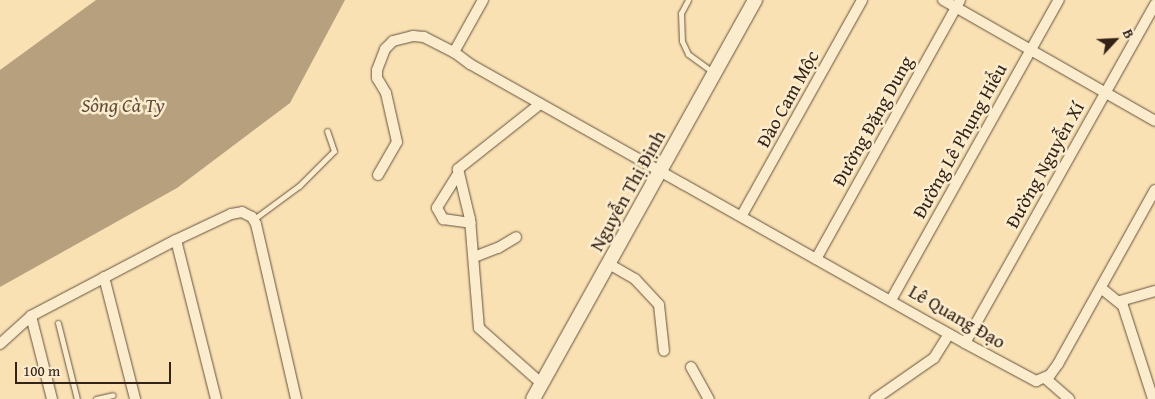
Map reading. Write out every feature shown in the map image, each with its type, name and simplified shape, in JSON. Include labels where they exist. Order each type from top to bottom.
[{"type":"street","points":[[454,52],[483,0]]},
{"type":"street","name":"Nguyễn Thị Định","points":[[533,399],[754,0]]},
{"type":"street","name":"Đào Cam Mộc","points":[[742,215],[862,0]]},
{"type":"street","points":[[943,0],[958,4],[1031,50],[1155,121]]},
{"type":"street","name":"Đường Lê Phụng Hiểu","points":[[891,300],[1059,0]]},
{"type":"street","name":"Đường Đặng Dung","points":[[816,258],[958,4]]},
{"type":"street","name":"Đường Nguyễn Xí","points":[[965,343],[1155,5]]},
{"type":"street","name":"Lê Quang Đạo","points":[[378,175],[397,142],[386,94],[377,78],[376,70],[385,49],[393,41],[413,36],[424,37],[454,52],[470,64],[540,104],[742,215],[965,343],[1031,379],[1036,381],[1045,378]]},
{"type":"street","points":[[471,223],[443,219],[437,208],[458,174],[458,169],[540,104]]},
{"type":"street","points":[[458,174],[468,201],[479,328],[542,384]]},
{"type":"street","points":[[1069,399],[1045,378],[1058,364],[1155,190]]},
{"type":"street","points":[[0,344],[30,316],[176,240],[231,214],[242,212],[254,220],[296,399]]},
{"type":"street","points":[[474,257],[498,248],[516,237]]},
{"type":"street","points":[[176,240],[216,399]]},
{"type":"street","points":[[609,264],[635,279],[659,305],[664,351]]},
{"type":"street","points":[[104,276],[134,399]]},
{"type":"street","points":[[1101,288],[1120,301],[1153,398]]},
{"type":"street","points":[[1120,301],[1155,291]]},
{"type":"street","points":[[30,316],[52,399]]},
{"type":"street","points":[[875,399],[934,358],[949,334]]},
{"type":"street","points":[[691,367],[709,399]]},
{"type":"lane","points":[[688,0],[681,13],[682,41],[688,54],[715,73]]},
{"type":"lane","points":[[254,220],[299,186],[334,151],[328,131]]},
{"type":"lane","points":[[58,323],[77,399]]},
{"type":"lane","points":[[96,399],[113,395]]},
{"type":"water","name":"Sông Cà Ty","points":[[96,0],[345,0],[290,103],[177,188],[0,287],[0,70]]}]
